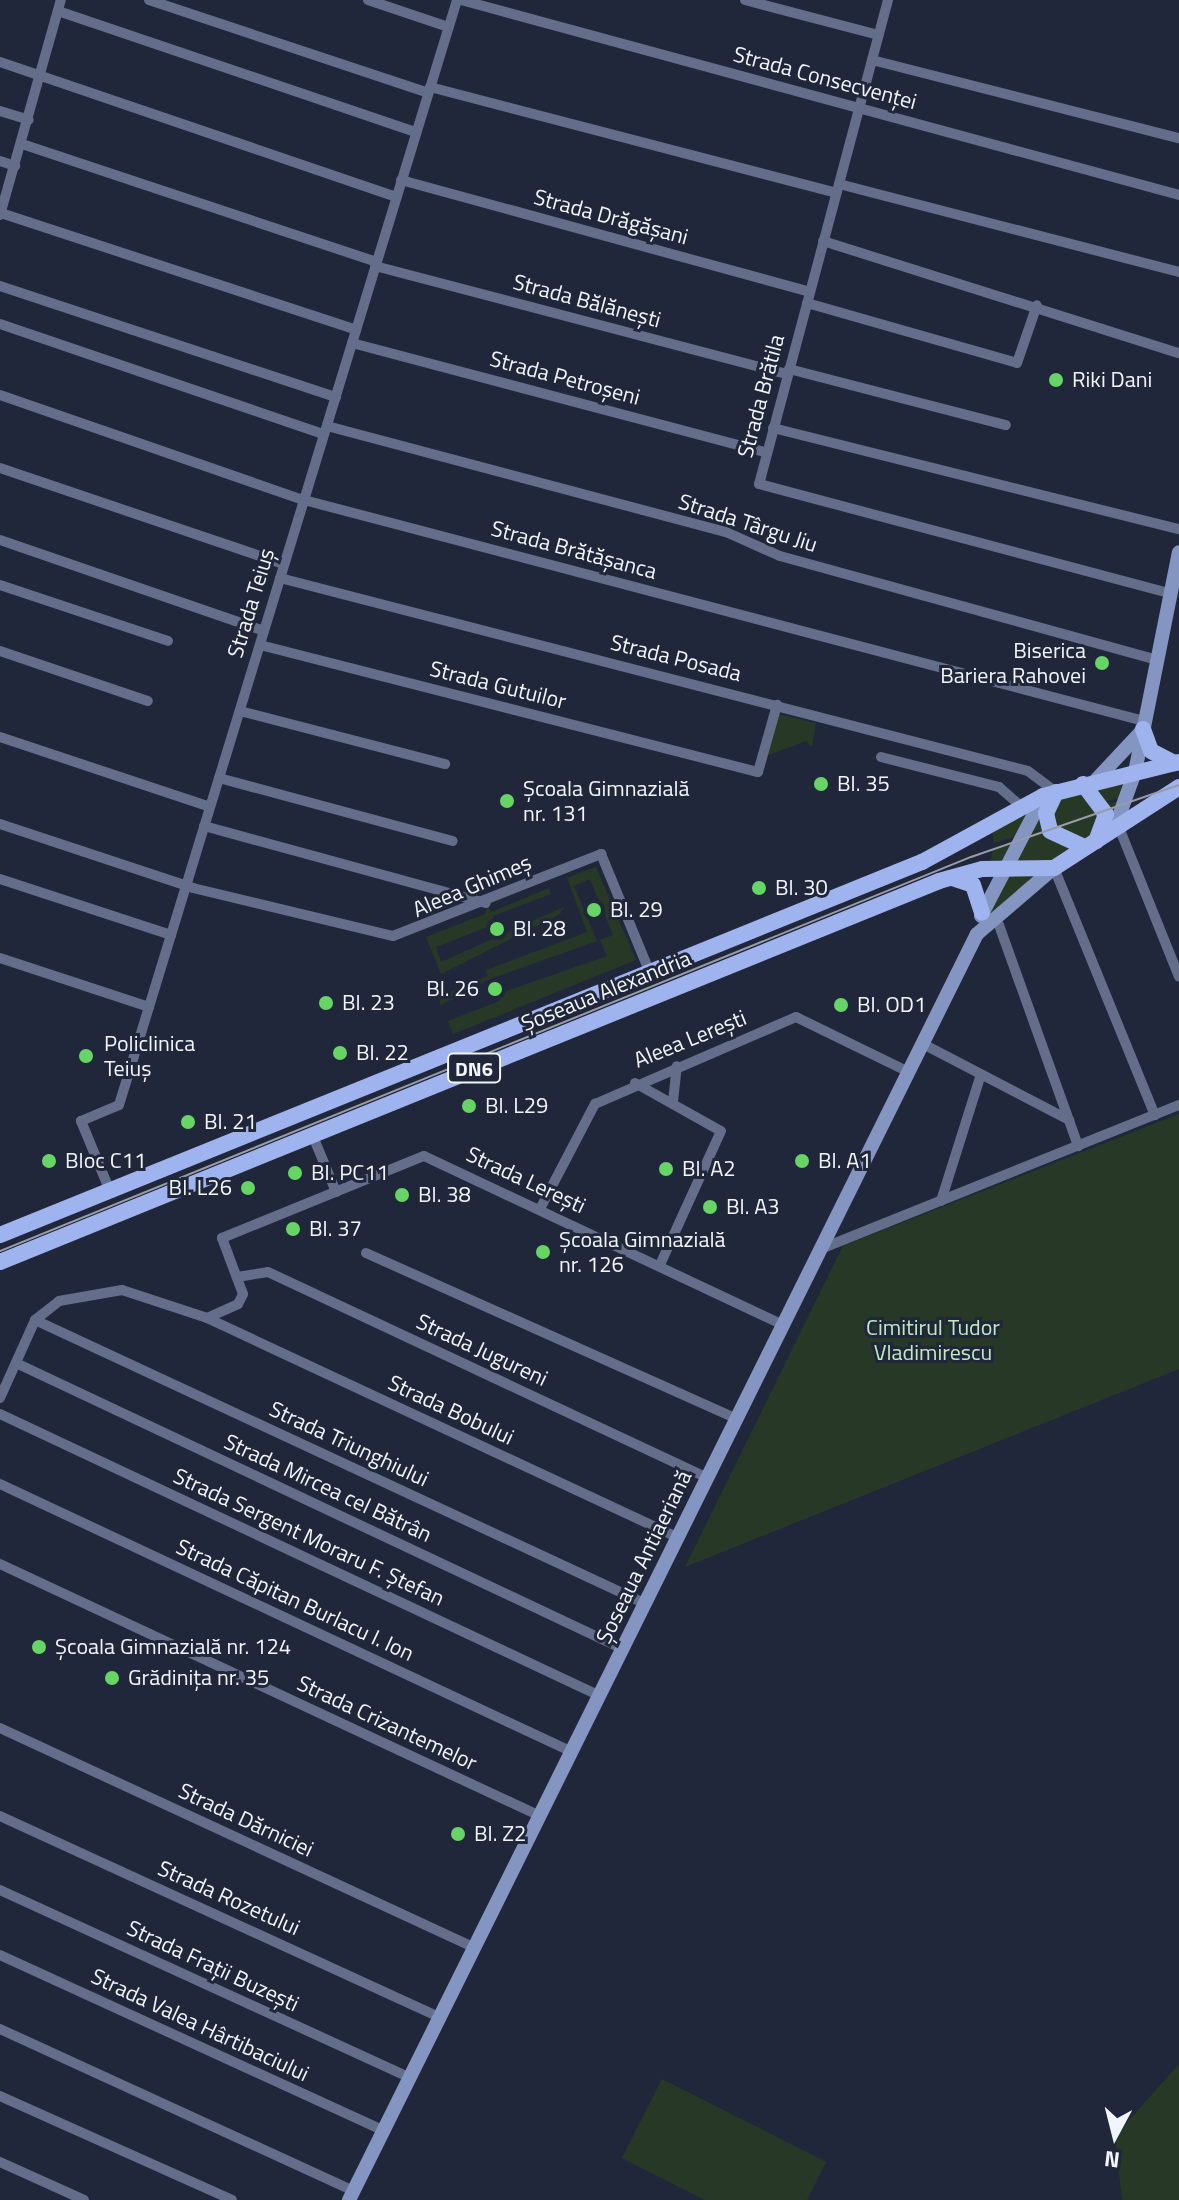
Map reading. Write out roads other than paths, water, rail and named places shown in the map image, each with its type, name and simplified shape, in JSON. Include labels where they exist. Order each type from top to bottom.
[{"type":"main road","points":[[1116,832],[1135,772],[1179,552]]},
{"type":"main road","points":[[1143,725],[1151,751],[1177,763]]},
{"type":"main road","points":[[1090,845],[1106,814],[1089,783],[1143,725]]},
{"type":"main road","name":"Șoseaua Alexandria","points":[[0,1235],[935,856],[1021,806],[1049,794],[1177,763]]},
{"type":"main road","points":[[950,878],[973,885],[986,916],[1054,868],[1116,832],[1179,787]]},
{"type":"main road","points":[[1049,794],[1048,828],[1060,842],[1090,845]]},
{"type":"main road","name":"Șoseaua Antiaeriană","points":[[352,2195],[986,916],[1002,868],[1049,794]]},
{"type":"main road","name":"Șoseaua Alexandria","points":[[0,1262],[950,878],[1002,868],[1054,868]]},
{"type":"street","points":[[149,0],[429,90],[1179,272]]},
{"type":"street","points":[[368,0],[448,27]]},
{"type":"street","name":"Strada Teiuș","points":[[110,1191],[81,1121],[119,1105],[448,27],[459,0]]},
{"type":"street","name":"Strada Consecvenței","points":[[459,0],[1179,195]]},
{"type":"street","points":[[745,0],[878,35]]},
{"type":"street","name":"Strada Brătila","points":[[888,0],[773,428],[763,489],[1170,593]]},
{"type":"street","points":[[356,330],[0,214],[60,3],[416,132]]},
{"type":"street","points":[[872,60],[1179,138]]},
{"type":"street","points":[[0,62],[396,197]]},
{"type":"street","points":[[0,111],[29,120]]},
{"type":"street","name":"Strada Bălănești","points":[[22,144],[376,264],[1006,425]]},
{"type":"street","points":[[0,161],[15,166]]},
{"type":"street","name":"Strada Drăgășani","points":[[401,180],[808,297],[1017,363],[1037,305]]},
{"type":"street","points":[[823,241],[1037,305],[1179,353]]},
{"type":"street","points":[[0,286],[336,397]]},
{"type":"street","name":"Strada Târgu Jiu","points":[[0,324],[326,430],[726,532],[780,556],[1157,660]]},
{"type":"street","name":"Strada Petroșeni","points":[[352,343],[767,453]]},
{"type":"street","name":"Strada Brătășanca","points":[[0,395],[304,500],[1143,725]]},
{"type":"street","points":[[773,428],[1179,529]]},
{"type":"street","points":[[0,468],[284,564]]},
{"type":"street","points":[[0,540],[264,631]]},
{"type":"street","name":"Strada Posada","points":[[280,578],[1028,771],[1049,794]]},
{"type":"street","points":[[0,585],[168,641]]},
{"type":"street","name":"Strada Gutuilor","points":[[260,645],[758,772],[777,705]]},
{"type":"street","points":[[0,651],[148,701]]},
{"type":"street","points":[[240,711],[445,764]]},
{"type":"street","points":[[0,737],[210,807]]},
{"type":"street","points":[[881,757],[1005,789],[1021,806]]},
{"type":"street","points":[[219,778],[453,841]]},
{"type":"street","name":"Aleea Ghimeș","points":[[0,824],[186,885],[393,936],[486,903],[601,854],[650,973]]},
{"type":"street","points":[[204,826],[486,903]]},
{"type":"street","points":[[1116,832],[1179,977]]},
{"type":"street","points":[[1054,868],[1155,1115]]},
{"type":"street","points":[[0,879],[171,935]]},
{"type":"street","points":[[986,916],[999,925],[1078,1146]]},
{"type":"street","points":[[0,958],[149,1007]]},
{"type":"street","name":"Aleea Lerești","points":[[540,1209],[589,1110],[635,1083],[796,1017],[909,1072]]},
{"type":"street","points":[[923,1044],[1069,1120]]},
{"type":"street","points":[[673,1102],[677,1066]]},
{"type":"street","points":[[941,1201],[981,1074]]},
{"type":"street","points":[[635,1083],[715,1122],[720,1136],[660,1265]]},
{"type":"street","points":[[823,1248],[1179,1105]]},
{"type":"street","points":[[312,1134],[336,1192]]},
{"type":"street","name":"Strada Lerești","points":[[237,1277],[222,1238],[424,1156],[783,1325]]},
{"type":"street","points":[[366,1253],[737,1419]]},
{"type":"street","name":"Strada Jugureni","points":[[237,1277],[268,1272],[707,1478]]},
{"type":"street","points":[[0,1398],[35,1320],[70,1295],[109,1289],[207,1318],[242,1301],[237,1277]]},
{"type":"street","name":"Strada Bobului","points":[[207,1318],[679,1538]]},
{"type":"street","name":"Strada Triunghiului","points":[[35,1320],[646,1604]]},
{"type":"street","name":"Strada Mircea cel Bătrân","points":[[16,1363],[623,1649]]},
{"type":"street","name":"Strada Sergent Moraru F. Ștefan","points":[[0,1414],[600,1696]]},
{"type":"street","name":"Strada Căpitan Burlacu I. Ion","points":[[0,1484],[572,1752]]},
{"type":"street","name":"Strada Crizantemelor","points":[[0,1564],[540,1816]]},
{"type":"street","name":"Strada Dărniciei","points":[[0,1728],[475,1948]]},
{"type":"street","name":"Strada Rozetului","points":[[0,1816],[440,2017]]},
{"type":"street","name":"Strada Frații Buzești","points":[[0,1890],[410,2078]]},
{"type":"street","name":"Strada Valea Hârtibaciului","points":[[0,1955],[384,2131]]},
{"type":"street","points":[[0,2029],[352,2195]]},
{"type":"street","points":[[0,2096],[232,2200]]},
{"type":"street","points":[[0,2162],[84,2200]]},
{"type":"tram line","points":[[0,1251],[971,857],[1179,785]]},
{"type":"place","name":"Riki Dani","points":[[1056,380]]},
{"type":"place","name":"Biserica Bariera Rahovei","points":[[1102,663]]},
{"type":"place","name":"Bl. 35","points":[[821,784]]},
{"type":"place","name":"Școala Gimnazială nr. 131","points":[[507,801]]},
{"type":"place","name":"Bl. 30","points":[[759,888]]},
{"type":"place","name":"Bl. 29","points":[[594,910]]},
{"type":"place","name":"Bl. 28","points":[[497,929]]},
{"type":"place","name":"Bl. 26","points":[[495,989]]},
{"type":"place","name":"Bl. 23","points":[[326,1003]]},
{"type":"place","name":"Bl. OD1","points":[[841,1005]]},
{"type":"place","name":"Bl. 22","points":[[340,1053]]},
{"type":"place","name":"Policlinica Teiuș","points":[[86,1056]]},
{"type":"place","name":"Bl. L29","points":[[469,1106]]},
{"type":"place","name":"Bl. 21","points":[[188,1122]]},
{"type":"place","name":"Bloc C11","points":[[49,1161]]},
{"type":"place","name":"Bl. A1","points":[[802,1161]]},
{"type":"place","name":"Bl. A2","points":[[666,1169]]},
{"type":"place","name":"Bl. PC11","points":[[295,1173]]},
{"type":"place","name":"Bl. L26","points":[[248,1188]]},
{"type":"place","name":"Bl. 38","points":[[402,1195]]},
{"type":"place","name":"Bl. A3","points":[[710,1207]]},
{"type":"place","name":"Bl. 37","points":[[293,1229]]},
{"type":"place","name":"Școala Gimnazială nr. 126","points":[[543,1252]]},
{"type":"place","name":"Școala Gimnazială nr. 124","points":[[39,1647]]},
{"type":"place","name":"Grădinița nr. 35","points":[[112,1678]]},
{"type":"place","name":"Bl. Z2","points":[[458,1834]]},
{"type":"park label","name":"Cimitirul Tudor Vladimirescu","points":[[933,1340]]}]
